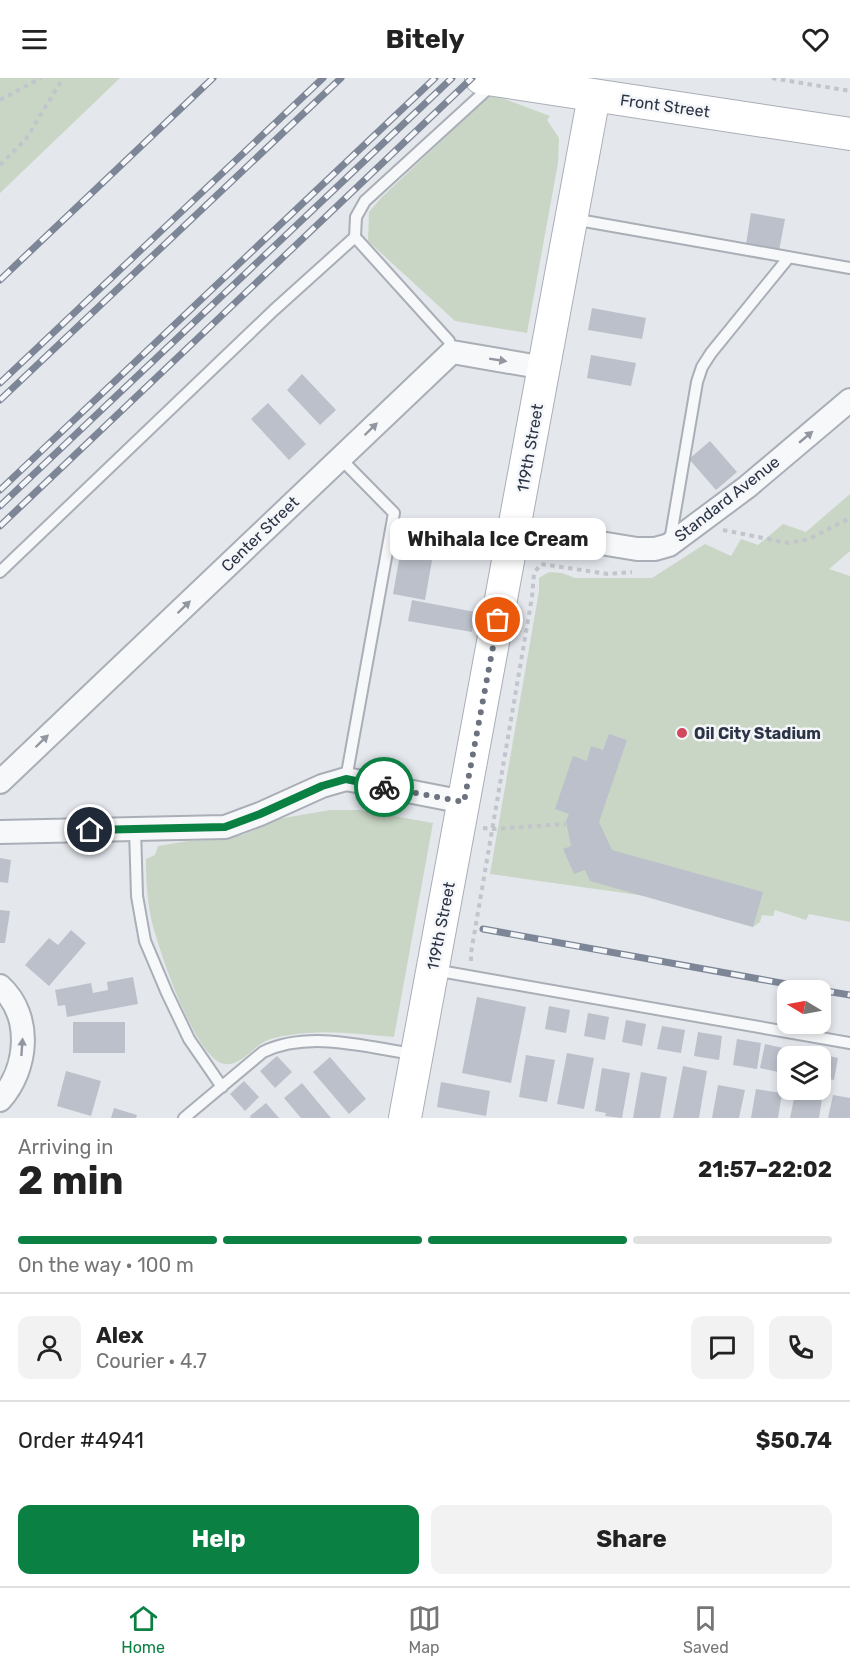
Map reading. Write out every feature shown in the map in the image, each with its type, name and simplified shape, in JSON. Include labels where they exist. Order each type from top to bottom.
[{"type":"street","name":"Front Street","points":[[489,79],[850,134]]},
{"type":"street","name":"119th Street","points":[[405,1118],[594,96]]},
{"type":"street","points":[[452,352],[545,368]]},
{"type":"street","name":"Center Street","points":[[0,782],[452,352]]},
{"type":"street","name":"Standard Avenue","points":[[515,529],[637,549],[655,549],[669,545],[744,488],[850,400]]},
{"type":"street","points":[[0,832],[225,827],[322,786],[346,779],[464,802]]},
{"type":"street","points":[[0,986],[14,1005],[20,1021],[24,1050],[9,1090],[0,1100]]},
{"type":"lane","points":[[0,572],[266,318],[355,237],[356,217],[364,201],[489,79]]},
{"type":"lane","points":[[573,219],[850,268]]},
{"type":"lane","points":[[355,237],[449,341],[452,352]]},
{"type":"lane","points":[[669,545],[696,382],[702,367],[789,257]]},
{"type":"lane","points":[[340,458],[394,513],[346,779]]},
{"type":"lane","points":[[135,829],[137,896],[145,941],[189,1039],[222,1087]]},
{"type":"lane","points":[[433,970],[850,1043]]},
{"type":"lane","points":[[184,1118],[263,1052],[278,1045],[295,1041],[335,1043],[417,1054]]},
{"type":"path","points":[[0,100],[41,78]]},
{"type":"path","points":[[0,165],[26,140],[63,78]]},
{"type":"path","points":[[772,78],[850,91]]},
{"type":"path","points":[[716,529],[788,543],[809,539],[850,518]]},
{"type":"path","points":[[471,976],[471,953],[532,597],[534,573]]},
{"type":"path","points":[[483,828],[566,824]]},
{"type":"green space","points":[[0,78],[120,78],[0,193]]},
{"type":"green space","points":[[491,94],[550,116],[547,120],[559,138],[558,163],[527,333],[455,321],[368,241],[369,212]]},
{"type":"green space","name":"Oil City Stadium","points":[[850,494],[850,551],[829,569],[850,576],[850,922],[809,914],[806,920],[775,910],[773,916],[762,915],[760,922],[753,927],[645,896],[490,874],[539,591],[539,578],[549,572],[562,573],[575,578],[652,578],[705,544],[731,556],[741,539],[758,545],[783,524],[806,532]]},
{"type":"green space","points":[[330,810],[359,810],[433,823],[394,1037],[329,1032],[284,1036],[273,1038],[259,1045],[240,1060],[225,1064],[213,1058],[202,1044],[190,1024],[169,975],[151,918],[146,859],[155,855],[158,846],[243,835],[278,819]]},
{"type":"building","points":[[751,213],[785,219],[779,251],[746,244]]},
{"type":"building","points":[[592,308],[646,318],[642,339],[588,330]]},
{"type":"building","points":[[591,355],[636,363],[631,386],[587,378]]},
{"type":"building","points":[[302,374],[336,410],[320,425],[287,390]]},
{"type":"building","points":[[268,403],[306,444],[289,460],[251,419]]},
{"type":"building","points":[[710,441],[737,472],[716,490],[689,459]]},
{"type":"building","points":[[405,526],[437,532],[425,600],[393,594]]},
{"type":"building","points":[[412,600],[475,612],[472,632],[408,621]]},
{"type":"building","points":[[609,734],[627,740],[599,822],[612,850],[763,892],[753,927],[590,881],[585,870],[574,874],[563,849],[571,846],[566,821],[569,814],[555,809],[573,756],[587,761],[591,746],[603,750]]},
{"type":"building","points":[[0,858],[11,860],[8,883],[0,882]]},
{"type":"building","points":[[0,910],[10,911],[5,943],[0,943]]},
{"type":"building","points":[[71,930],[86,943],[49,986],[25,965],[49,938],[58,945]]},
{"type":"building","points":[[133,977],[138,1004],[67,1017],[65,1005],[58,1006],[55,990],[91,983],[93,993],[108,990],[107,982]]},
{"type":"building","points":[[477,997],[526,1007],[511,1083],[462,1073]]},
{"type":"building","points":[[549,1006],[570,1010],[566,1033],[545,1029]]},
{"type":"building","points":[[588,1013],[609,1017],[605,1040],[584,1036]]},
{"type":"building","points":[[626,1020],[646,1024],[642,1046],[622,1042]]},
{"type":"building","points":[[73,1022],[125,1022],[125,1053],[73,1053]]},
{"type":"building","points":[[662,1026],[685,1030],[681,1053],[657,1049]]},
{"type":"building","points":[[698,1032],[722,1036],[719,1060],[694,1056]]},
{"type":"building","points":[[737,1039],[761,1043],[757,1069],[733,1065]]},
{"type":"building","points":[[765,1044],[777,1047],[777,1072],[760,1068]]},
{"type":"building","points":[[567,1053],[594,1058],[584,1109],[557,1104]]},
{"type":"building","points":[[526,1055],[555,1060],[547,1102],[519,1097]]},
{"type":"building","points":[[277,1056],[292,1072],[275,1088],[260,1071]]},
{"type":"building","points":[[831,1056],[838,1058],[834,1080],[831,1079]]},
{"type":"building","points":[[330,1057],[366,1099],[349,1114],[313,1072]]},
{"type":"building","points":[[683,1066],[707,1071],[699,1118],[673,1118]]},
{"type":"building","points":[[602,1068],[630,1073],[622,1118],[605,1116],[606,1113],[595,1111]]},
{"type":"building","points":[[66,1071],[101,1081],[91,1116],[57,1106]]},
{"type":"building","points":[[641,1072],[667,1077],[660,1118],[633,1118]]},
{"type":"building","points":[[244,1081],[259,1097],[245,1111],[230,1094]]},
{"type":"building","points":[[441,1082],[490,1091],[486,1116],[437,1107]]},
{"type":"building","points":[[302,1083],[331,1118],[301,1118],[284,1098]]},
{"type":"building","points":[[718,1085],[745,1090],[739,1118],[712,1118]]},
{"type":"building","points":[[756,1089],[777,1092],[777,1100],[781,1100],[778,1118],[751,1118]]},
{"type":"building","points":[[833,1095],[850,1098],[850,1118],[828,1118]]},
{"type":"building","points":[[794,1100],[822,1100],[819,1118],[790,1118]]},
{"type":"building","points":[[266,1103],[279,1118],[251,1118],[250,1116]]},
{"type":"building","points":[[114,1108],[137,1115],[136,1118],[111,1118]]},
{"type":"railway","points":[[0,280],[213,78]]},
{"type":"railway","points":[[0,383],[323,78]]},
{"type":"railway","points":[[0,400],[341,78]]},
{"type":"railway","points":[[0,490],[435,78]]},
{"type":"railway","points":[[0,506],[452,78]]},
{"type":"railway","points":[[0,526],[472,78]]},
{"type":"railway","points":[[483,929],[777,982]]},
{"type":"railway","points":[[831,992],[850,995]]},
{"type":"way so far","points":[[384,787],[464,802],[498,620]]},
{"type":"place","name":"Whihala Ice Cream","points":[[498,620]]},
{"type":"place","name":"Oil City Stadium","points":[[682,733]]},
{"type":"route","points":[[90,830],[225,827],[322,786],[346,779],[384,787]]}]
